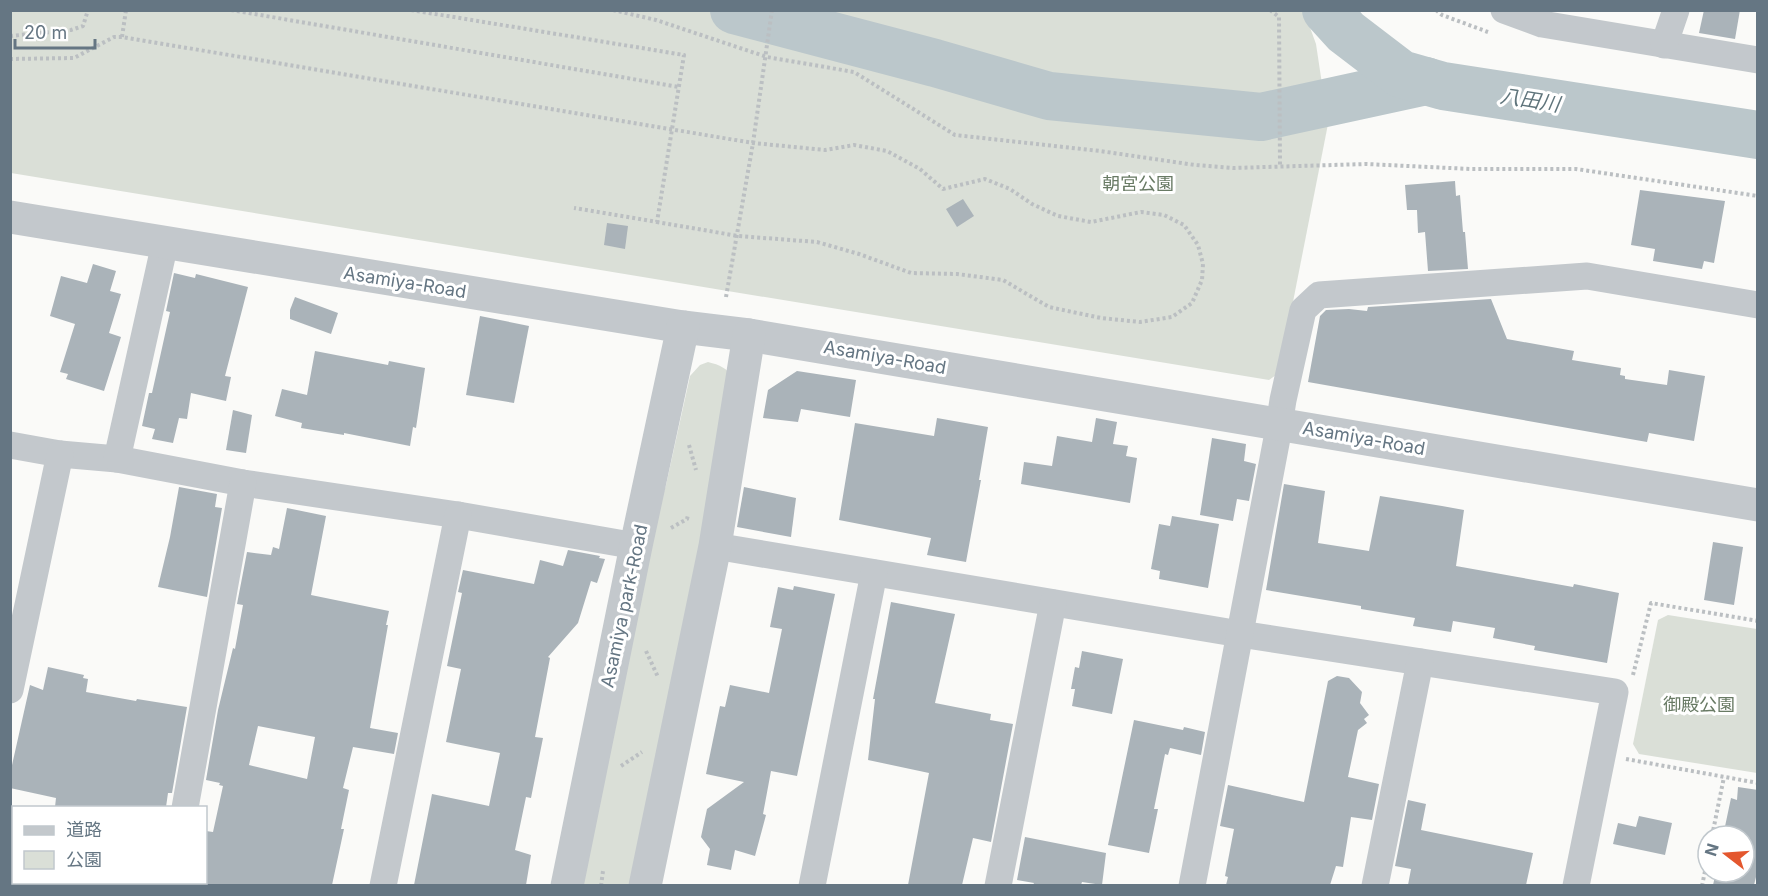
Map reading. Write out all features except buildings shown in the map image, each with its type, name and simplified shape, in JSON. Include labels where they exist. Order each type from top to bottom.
[{"type":"street","points":[[1504,10],[1542,24],[1758,60]]},
{"type":"street","points":[[1664,45],[1676,10]]},
{"type":"street","name":"Asamiya-Road","points":[[10,217],[683,327],[749,335],[1758,505]]},
{"type":"street","points":[[117,459],[165,243]]},
{"type":"street","points":[[1192,885],[1279,424],[1303,310],[1319,295],[1587,276],[1758,305]]},
{"type":"street","name":"Asamiya park-Road","points":[[567,885],[683,327]]},
{"type":"street","points":[[645,885],[715,546],[749,335]]},
{"type":"street","points":[[10,445],[60,454],[117,459],[243,483],[458,515],[636,546]]},
{"type":"street","points":[[10,690],[60,454]]},
{"type":"street","points":[[184,806],[243,483]]},
{"type":"street","points":[[383,885],[458,515]]},
{"type":"street","points":[[715,546],[1240,634],[1615,692],[1576,885]]},
{"type":"street","points":[[812,885],[874,573]]},
{"type":"street","points":[[998,885],[1053,603]]},
{"type":"street","points":[[1375,885],[1420,662]]},
{"type":"path","points":[[10,36],[71,30],[83,26],[88,10]]},
{"type":"path","points":[[122,38],[126,10]]},
{"type":"path","points":[[231,10],[679,87]]},
{"type":"path","points":[[411,10],[684,55],[657,222]]},
{"type":"path","points":[[613,10],[656,20],[767,57],[854,72],[955,135],[1233,168],[1366,164],[1471,169],[1576,169],[1758,196]]},
{"type":"path","points":[[726,297],[767,57],[772,10]]},
{"type":"path","points":[[1270,10],[1279,17],[1280,165]]},
{"type":"path","points":[[10,59],[74,58],[114,37],[753,143],[825,150],[854,145],[887,151],[920,170],[943,189],[985,179],[1010,189],[1032,204],[1058,216],[1091,222],[1141,212],[1164,215],[1184,225],[1198,245],[1203,264],[1202,280],[1192,303],[1172,317],[1140,322],[1101,318],[1049,307],[1003,280],[957,274],[911,273],[817,242],[738,236],[574,208]]},
{"type":"path","points":[[688,440],[699,480]]},
{"type":"path","points":[[667,531],[687,519],[690,510]]},
{"type":"path","points":[[1632,680],[1651,603],[1758,621]]},
{"type":"path","points":[[644,646],[661,684]]},
{"type":"path","points":[[617,769],[646,748]]},
{"type":"path","points":[[1626,759],[1758,783]]},
{"type":"path","points":[[1714,824],[1724,777]]},
{"type":"path","points":[[601,885],[602,867]]},
{"type":"green space","name":"朝宮公園","points":[[10,11],[1304,11],[1316,44],[1328,124],[1279,373],[1269,380],[11,173]]},
{"type":"green space","points":[[708,362],[723,367],[733,378],[635,885],[578,886],[641,566],[666,485],[690,376],[700,365]]},
{"type":"green space","name":"御殿公園","points":[[1668,615],[1757,629],[1757,773],[1639,754],[1633,744],[1658,620]]},
{"type":"waterway","points":[[734,10],[935,63],[1049,96],[1261,117],[1426,81]]},
{"type":"waterway","name":"八田川","points":[[1326,10],[1346,32],[1401,74],[1443,86],[1758,135]]}]
